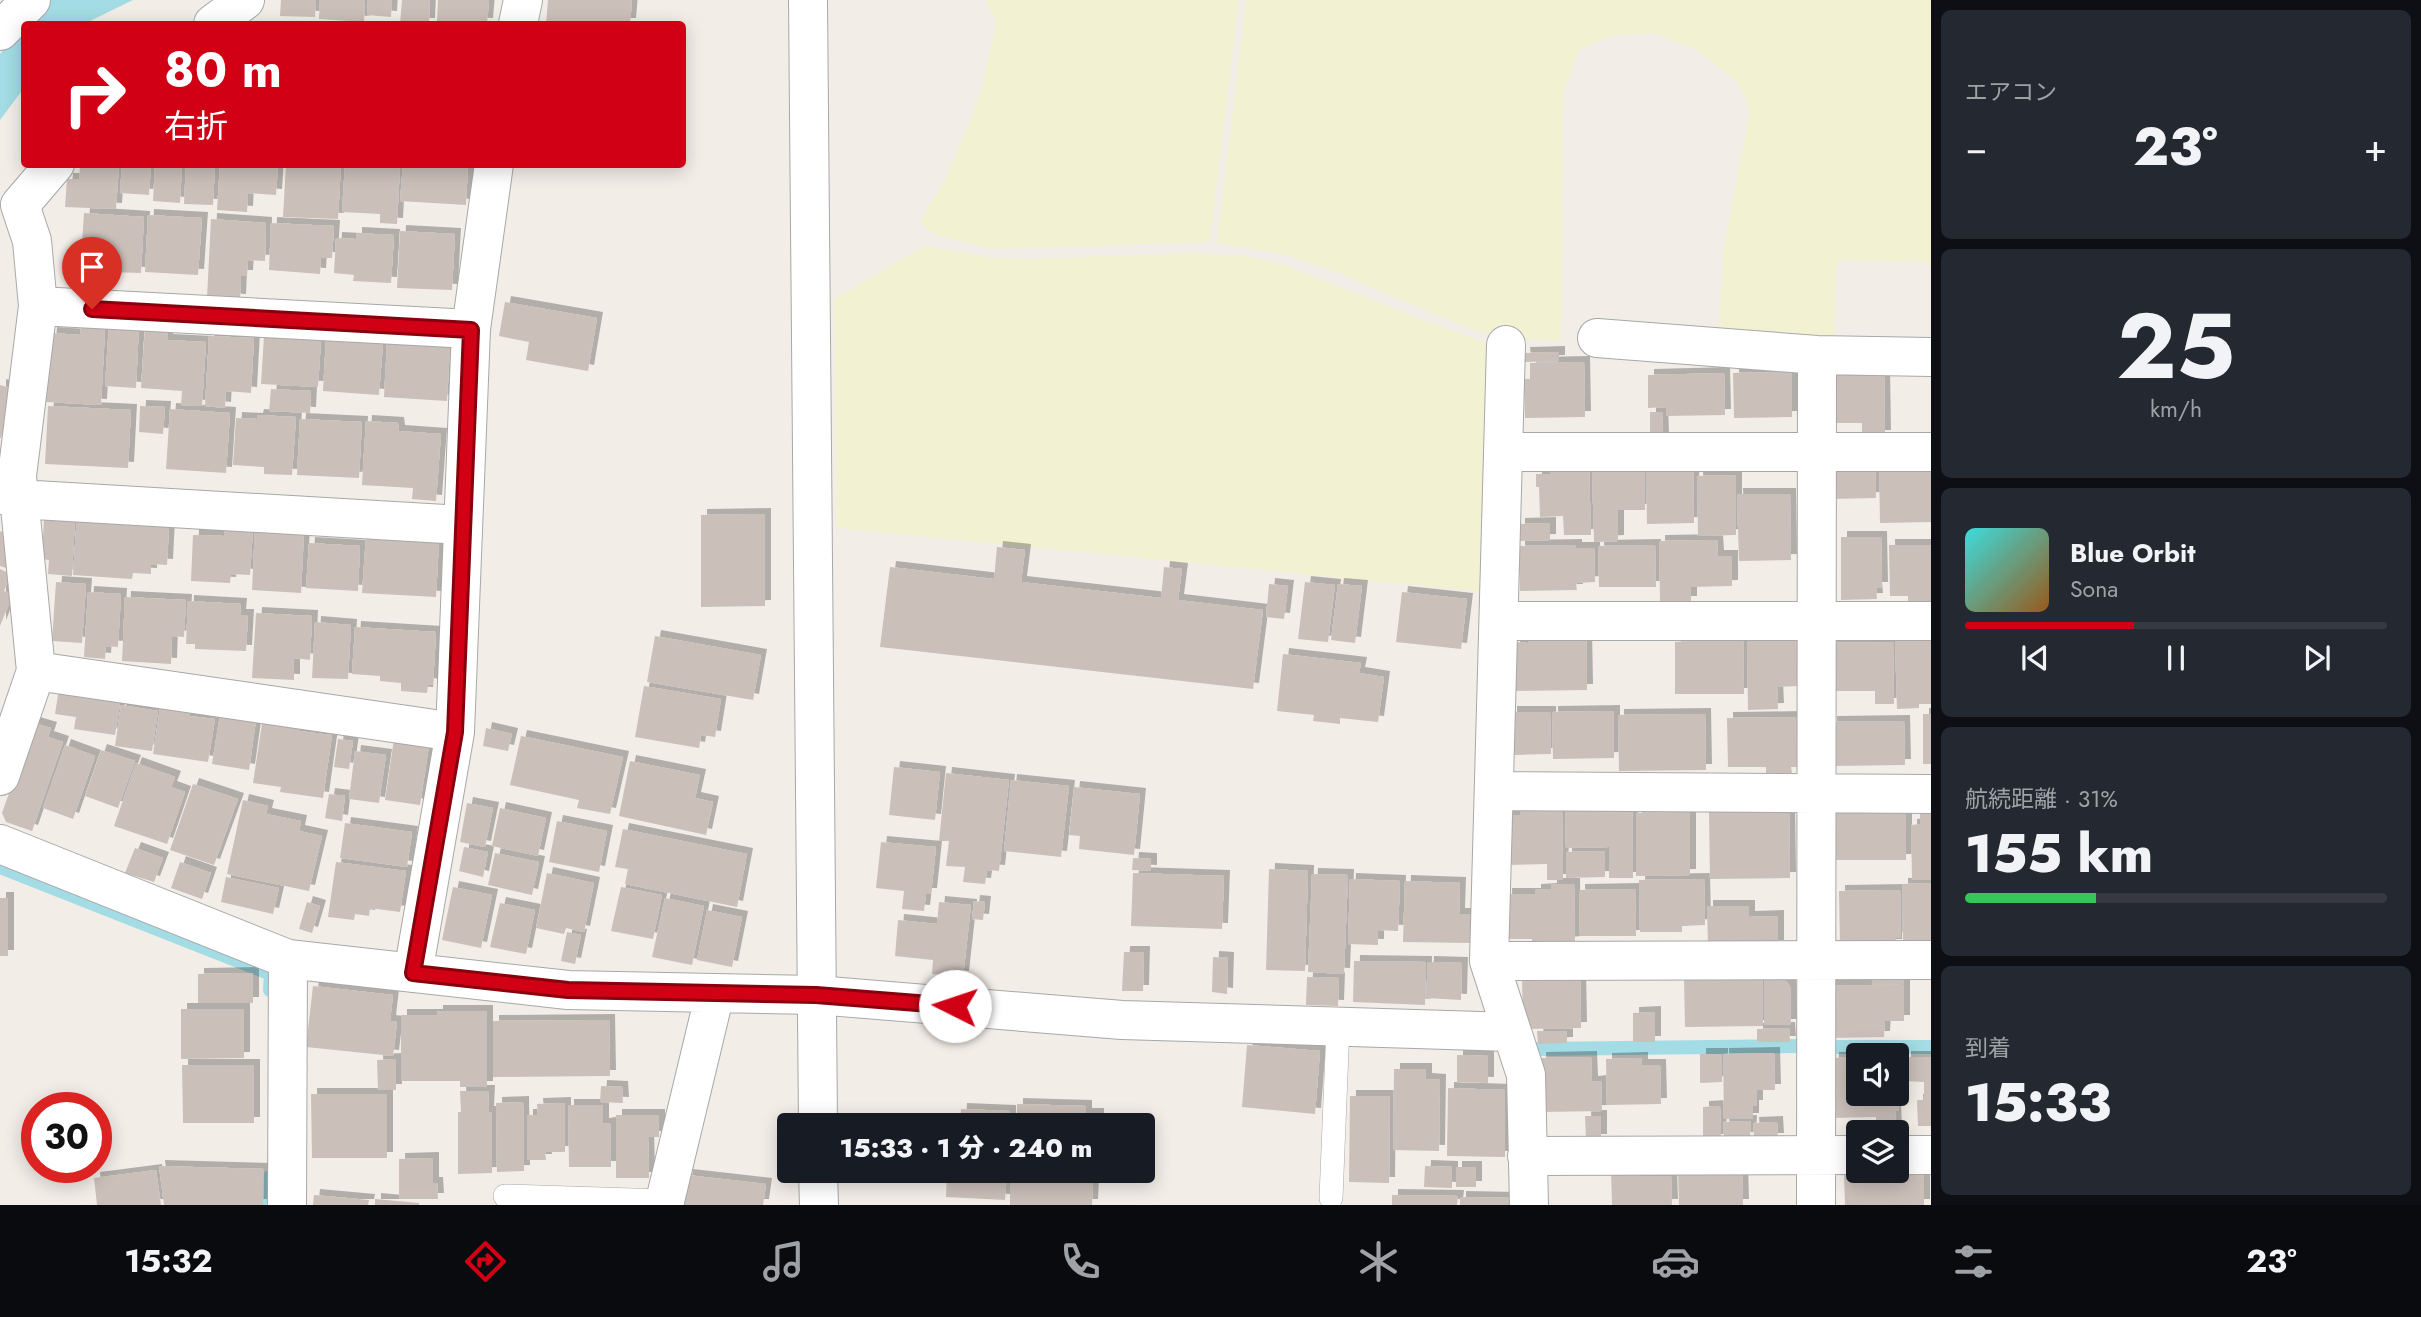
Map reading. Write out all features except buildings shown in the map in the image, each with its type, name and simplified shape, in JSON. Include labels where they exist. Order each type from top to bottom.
[{"type":"street","points":[[0,31],[31,0]]},
{"type":"street","points":[[217,21],[245,0]]},
{"type":"street","points":[[520,21],[523,0]]},
{"type":"street","points":[[808,0],[818,1113]]},
{"type":"street","points":[[0,776],[36,671],[9,497],[17,476],[38,306],[32,241],[20,205],[52,168]]},
{"type":"street","points":[[413,973],[455,732],[471,330],[493,168]]},
{"type":"street","points":[[38,306],[471,330]]},
{"type":"street","points":[[1597,338],[1817,355],[1931,357]]},
{"type":"street","points":[[1506,345],[1489,961],[1526,1075],[1529,1205]]},
{"type":"street","points":[[1816,1205],[1817,355]]},
{"type":"street","points":[[1504,453],[1931,452]]},
{"type":"street","points":[[9,497],[462,525]]},
{"type":"street","points":[[1499,621],[1931,621]]},
{"type":"street","points":[[36,671],[455,732]]},
{"type":"street","points":[[1494,791],[1931,794]]},
{"type":"street","points":[[0,844],[288,959],[568,990],[816,995],[1122,1020],[1512,1032]]},
{"type":"street","points":[[287,1205],[288,959]]},
{"type":"street","points":[[1489,961],[1931,960]]},
{"type":"street","points":[[664,1203],[715,993]]},
{"type":"street","points":[[1527,1156],[1846,1155]]},
{"type":"street","points":[[1909,1155],[1931,1155]]},
{"type":"street","points":[[818,1183],[819,1205]]},
{"type":"lane","points":[[1331,1198],[1338,1027]]},
{"type":"lane","points":[[505,1196],[664,1203]]},
{"type":"green space","points":[[986,0],[1239,0],[1210,242],[992,249],[936,235],[921,224],[923,215],[943,184],[970,122],[982,86],[996,24]]},
{"type":"green space","points":[[1246,0],[1931,0],[1931,267],[1928,262],[1837,260],[1834,340],[1719,329],[1724,248],[1750,110],[1738,82],[1696,49],[1652,33],[1611,36],[1579,50],[1563,93],[1561,341],[1495,337],[1443,318],[1344,275],[1287,255],[1217,243]]},
{"type":"green space","points":[[924,246],[988,257],[1024,259],[1189,253],[1246,256],[1282,264],[1441,327],[1494,345],[1487,592],[837,528],[834,299]]},
{"type":"water","points":[[49,0],[133,0],[90,21],[28,21]]},
{"type":"water","points":[[21,29],[21,92],[0,120],[0,54]]},
{"type":"waterway","points":[[0,867],[271,974],[270,990]]},
{"type":"waterway","points":[[1536,1049],[1798,1046]]},
{"type":"waterway","points":[[1827,1047],[1931,1047]]},
{"type":"waterway","points":[[268,1178],[268,1205]]},
{"type":"route","points":[[92,309],[471,330],[455,732],[413,973],[568,990],[816,995],[955,1006]]}]
